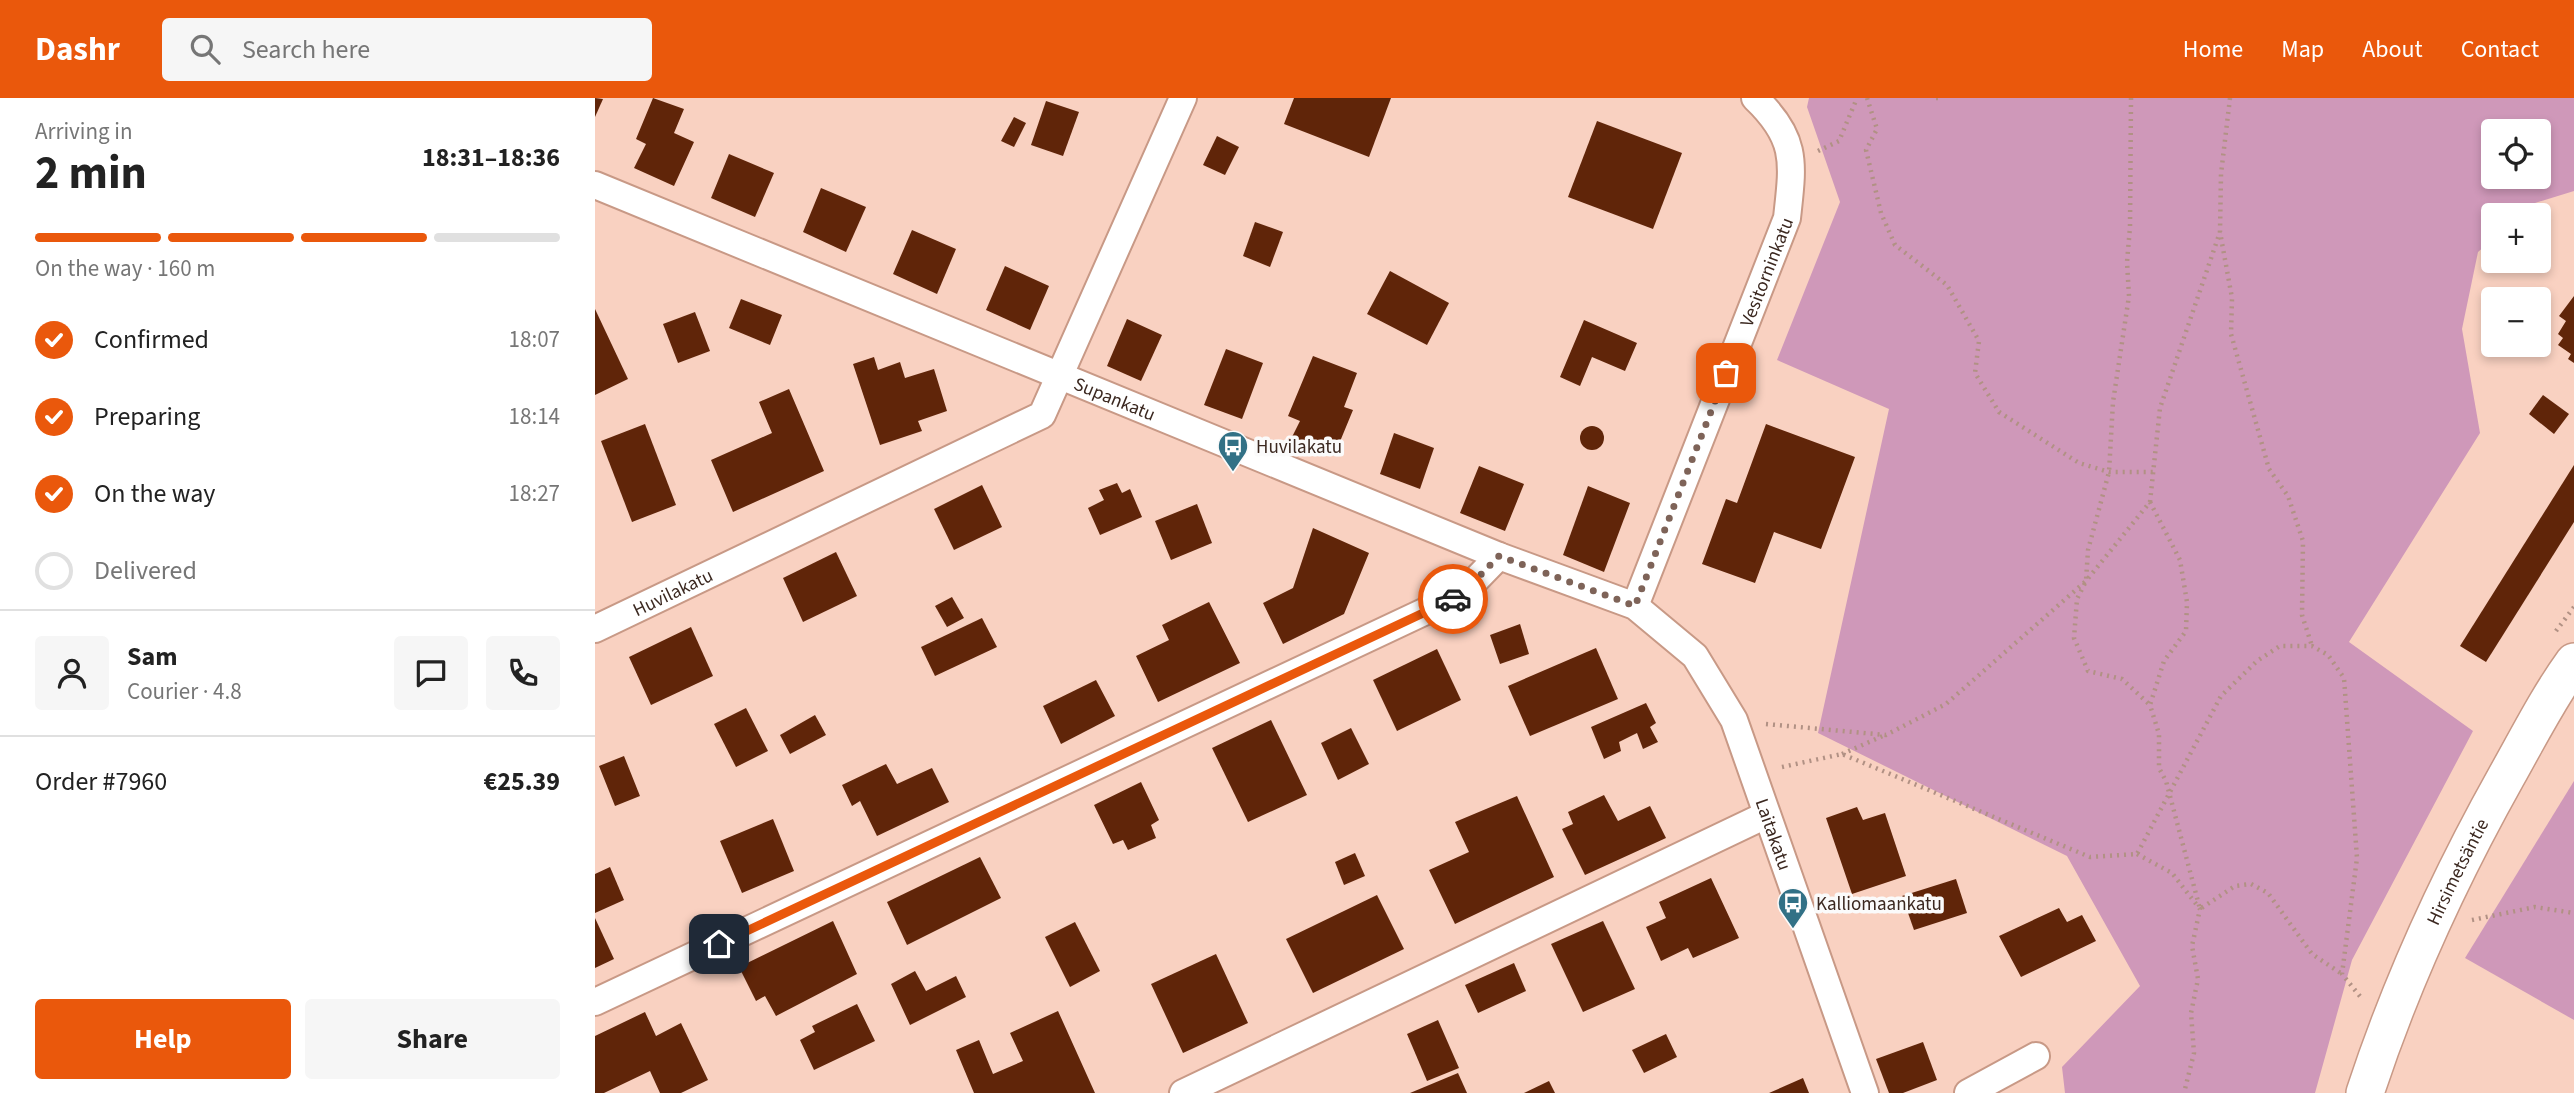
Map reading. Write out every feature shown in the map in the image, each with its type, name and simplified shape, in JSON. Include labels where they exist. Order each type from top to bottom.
[{"type":"street","name":"Huvilakatu","points":[[595,629],[1042,415],[1184,98]]},
{"type":"street","name":"Vesitorninkatu","points":[[1635,606],[1787,218],[1793,163],[1781,125],[1755,98]]},
{"type":"street","name":"Supankatu","points":[[595,185],[1499,556],[1635,606]]},
{"type":"street","points":[[595,1002],[1462,594],[1499,556]]},
{"type":"street","name":"Laitakatu","points":[[1635,606],[1695,656],[1734,720],[1865,1093]]},
{"type":"street","name":"Hirsimetsäntie","points":[[2365,1093],[2387,1026],[2467,846],[2555,688],[2574,662]]},
{"type":"street","points":[[1183,1093],[1766,816]]},
{"type":"street","points":[[1968,1093],[2036,1056]]},
{"type":"path","points":[[1793,163],[1839,141],[1857,98]]},
{"type":"path","points":[[1867,98],[1877,128],[1866,150],[1881,213],[1895,245],[1947,285],[1979,341],[1975,373],[1999,412],[2079,463],[2109,472],[2154,471]]},
{"type":"path","points":[[1936,98],[1943,98]]},
{"type":"path","points":[[2131,98],[2130,227],[2127,262],[2129,296],[2113,402],[2109,472],[2088,550],[2086,581],[2077,599],[2074,638],[2088,671],[2122,679],[2150,705],[2159,734],[2159,768],[2166,781],[2167,796],[2200,909],[2193,946],[2198,979],[2191,1013],[2194,1053],[2184,1093]]},
{"type":"path","points":[[2228,98],[2221,174],[2220,232],[2232,298],[2231,334],[2269,469],[2288,496],[2303,541],[2302,615],[2312,646]]},
{"type":"path","points":[[1752,773],[1842,754],[1947,704],[2086,581],[2150,502],[2160,408],[2220,232]]},
{"type":"path","points":[[2150,502],[2180,560],[2187,602],[2186,631],[2164,661],[2150,705]]},
{"type":"path","points":[[2137,854],[2221,696],[2257,661],[2280,646],[2312,646],[2328,655],[2344,678],[2357,858],[2342,974]]},
{"type":"path","points":[[1734,720],[1886,735]]},
{"type":"path","points":[[1842,754],[2090,857],[2137,854],[2172,873],[2200,909]]},
{"type":"path","points":[[2200,909],[2235,886],[2251,884],[2268,893],[2312,954],[2342,974],[2363,1001]]},
{"type":"path","points":[[2468,921],[2535,907],[2574,914]]},
{"type":"shaded area","points":[[1809,98],[2574,98],[2574,191],[2535,203],[2481,203],[2481,249],[2478,252],[2462,329],[2480,433],[2349,642],[2473,731],[2352,960],[2315,1093],[2065,1093],[2062,1067],[2140,986],[2067,856],[1818,733],[1889,409],[1777,360],[1840,202],[1807,107]]},
{"type":"shaded area","points":[[2574,781],[2574,1020],[2465,958]]},
{"type":"building","points":[[595,98],[603,99],[595,117]]},
{"type":"building","points":[[653,98],[684,109],[674,133],[694,142],[674,186],[634,168],[646,144],[636,139]]},
{"type":"building","points":[[1294,98],[1391,98],[1369,157],[1284,124]]},
{"type":"building","points":[[1046,101],[1079,112],[1063,156],[1031,145]]},
{"type":"building","points":[[1014,117],[1026,123],[1014,147],[1001,141]]},
{"type":"building","points":[[1597,121],[1682,153],[1653,229],[1568,197]]},
{"type":"building","points":[[1217,136],[1239,147],[1225,175],[1203,165]]},
{"type":"building","points":[[729,154],[774,173],[755,217],[711,198]]},
{"type":"building","points":[[821,188],[866,207],[846,252],[803,232]]},
{"type":"building","points":[[1255,222],[1283,232],[1270,267],[1243,256]]},
{"type":"building","points":[[912,230],[956,249],[937,294],[893,274]]},
{"type":"building","points":[[1005,266],[1049,286],[1030,330],[986,310]]},
{"type":"building","points":[[1390,271],[1449,303],[1427,345],[1367,314]]},
{"type":"building","points":[[2574,296],[2574,363],[2568,359],[2571,354],[2558,345],[2563,338],[2558,334],[2566,321],[2559,316]]},
{"type":"building","points":[[741,299],[782,315],[770,345],[729,328]]},
{"type":"building","points":[[595,309],[628,379],[595,395]]},
{"type":"building","points":[[695,312],[710,351],[678,363],[663,324]]},
{"type":"building","points":[[1127,319],[1162,335],[1141,381],[1107,366]]},
{"type":"building","points":[[1584,320],[1637,343],[1625,371],[1592,357],[1580,386],[1560,377]]},
{"type":"building","points":[[1226,349],[1263,363],[1242,419],[1204,405]]},
{"type":"building","points":[[1313,356],[1357,373],[1344,407],[1353,410],[1334,456],[1291,439],[1300,421],[1288,416]]},
{"type":"building","points":[[874,357],[878,370],[900,362],[905,378],[934,369],[947,411],[918,421],[922,431],[880,445],[853,364]]},
{"type":"building","points":[[789,389],[824,471],[733,512],[711,460],[772,433],[759,402]]},
{"type":"building","points":[[2543,395],[2569,414],[2554,434],[2529,414]]},
{"type":"building","points":[[645,424],[676,505],[632,522],[601,441]]},
{"type":"building","points":[[1766,424],[1855,457],[1821,549],[1774,532],[1755,583],[1702,564],[1726,499],[1737,503]]},
{"type":"building","points":[[1592,426],[1603,433],[1604,438],[1597,449],[1592,450],[1581,443],[1580,438],[1587,427]]},
{"type":"building","points":[[1394,433],[1434,448],[1420,489],[1380,474]]},
{"type":"building","points":[[2574,465],[2574,522],[2486,662],[2460,646]]},
{"type":"building","points":[[1479,466],[1524,484],[1505,531],[1460,513]]},
{"type":"building","points":[[1117,483],[1122,493],[1130,489],[1142,517],[1100,535],[1088,508],[1104,500],[1099,490]]},
{"type":"building","points":[[982,485],[1002,527],[954,550],[934,509]]},
{"type":"building","points":[[1588,486],[1630,503],[1604,572],[1563,555]]},
{"type":"building","points":[[1197,504],[1212,543],[1171,560],[1155,521]]},
{"type":"building","points":[[1313,528],[1369,553],[1344,614],[1283,644],[1263,603],[1293,588]]},
{"type":"building","points":[[836,552],[857,596],[803,622],[783,578]]},
{"type":"building","points":[[952,597],[964,618],[947,627],[935,606]]},
{"type":"building","points":[[1209,602],[1240,663],[1158,702],[1136,656],[1169,640],[1162,625]]},
{"type":"building","points":[[982,618],[997,647],[935,676],[921,647]]},
{"type":"building","points":[[1520,624],[1529,654],[1500,664],[1490,635]]},
{"type":"building","points":[[691,627],[713,676],[651,705],[629,657]]},
{"type":"building","points":[[1596,648],[1618,699],[1530,736],[1508,686]]},
{"type":"building","points":[[1437,649],[1461,700],[1397,731],[1373,680]]},
{"type":"building","points":[[1096,680],[1115,716],[1061,744],[1043,706]]},
{"type":"building","points":[[1646,703],[1656,723],[1650,727],[1658,742],[1643,749],[1637,733],[1619,742],[1621,751],[1604,759],[1591,727]]},
{"type":"building","points":[[746,708],[768,751],[736,767],[714,724]]},
{"type":"building","points":[[815,715],[826,735],[790,754],[780,735]]},
{"type":"building","points":[[1271,720],[1307,795],[1248,822],[1212,748]]},
{"type":"building","points":[[1351,728],[1369,764],[1338,780],[1321,743]]},
{"type":"building","points":[[624,756],[640,796],[615,806],[599,766]]},
{"type":"building","points":[[886,764],[897,784],[932,768],[949,802],[877,836],[860,801],[852,806],[842,785]]},
{"type":"building","points":[[1141,782],[1159,820],[1151,825],[1156,838],[1128,850],[1123,840],[1113,844],[1094,805]]},
{"type":"building","points":[[1604,795],[1618,821],[1650,806],[1666,838],[1585,875],[1562,829],[1573,824],[1568,812]]},
{"type":"building","points":[[1517,796],[1554,877],[1455,924],[1429,870],[1469,852],[1455,822]]},
{"type":"building","points":[[1857,807],[1863,820],[1885,813],[1906,876],[1852,894],[1826,818]]},
{"type":"building","points":[[773,819],[794,871],[742,893],[720,841]]},
{"type":"building","points":[[1355,853],[1365,876],[1344,885],[1335,862]]},
{"type":"building","points":[[980,857],[1001,898],[907,945],[887,902]]},
{"type":"building","points":[[610,867],[624,900],[595,913],[595,874]]},
{"type":"building","points":[[1711,878],[1739,938],[1693,958],[1688,948],[1661,961],[1646,927],[1666,918],[1659,902]]},
{"type":"building","points":[[1956,879],[1967,913],[1914,930],[1902,896]]},
{"type":"building","points":[[1377,895],[1404,949],[1313,993],[1286,939]]},
{"type":"building","points":[[2059,908],[2067,922],[2082,915],[2096,941],[2021,977],[1999,936]]},
{"type":"building","points":[[595,918],[614,959],[595,968]]},
{"type":"building","points":[[833,921],[857,974],[776,1016],[765,996],[756,1001],[739,967]]},
{"type":"building","points":[[1603,921],[1635,989],[1583,1012],[1551,944]]},
{"type":"building","points":[[1075,922],[1100,971],[1070,987],[1045,937]]},
{"type":"building","points":[[1216,954],[1248,1023],[1183,1053],[1151,984]]},
{"type":"building","points":[[1514,963],[1526,991],[1478,1013],[1465,985]]},
{"type":"building","points":[[915,971],[926,991],[956,976],[966,997],[910,1025],[891,984]]},
{"type":"building","points":[[857,1004],[875,1041],[814,1070],[800,1040],[815,1032],[812,1026]]},
{"type":"building","points":[[1058,1011],[1095,1093],[974,1093],[956,1050],[979,1040],[993,1074],[1023,1061],[1010,1033]]},
{"type":"building","points":[[645,1012],[656,1036],[681,1023],[708,1080],[681,1093],[660,1093],[650,1071],[604,1093],[595,1093],[595,1036]]},
{"type":"building","points":[[1438,1020],[1459,1068],[1427,1081],[1407,1034]]},
{"type":"building","points":[[1666,1034],[1677,1057],[1644,1073],[1632,1050]]},
{"type":"building","points":[[1923,1042],[1937,1080],[1903,1093],[1889,1093],[1876,1059]]},
{"type":"building","points":[[1458,1073],[1467,1093],[1410,1093]]},
{"type":"building","points":[[1803,1078],[1809,1093],[1769,1093]]},
{"type":"building","points":[[1549,1081],[1555,1093],[1524,1093]]},
{"type":"way so far","points":[[1453,599],[1462,594],[1499,556],[1635,606],[1726,373]]},
{"type":"place","name":"Huvilakatu","points":[[1233,473]]},
{"type":"place","name":"Kalliomaankatu","points":[[1793,930]]},
{"type":"route","points":[[719,944],[1453,599]]}]
